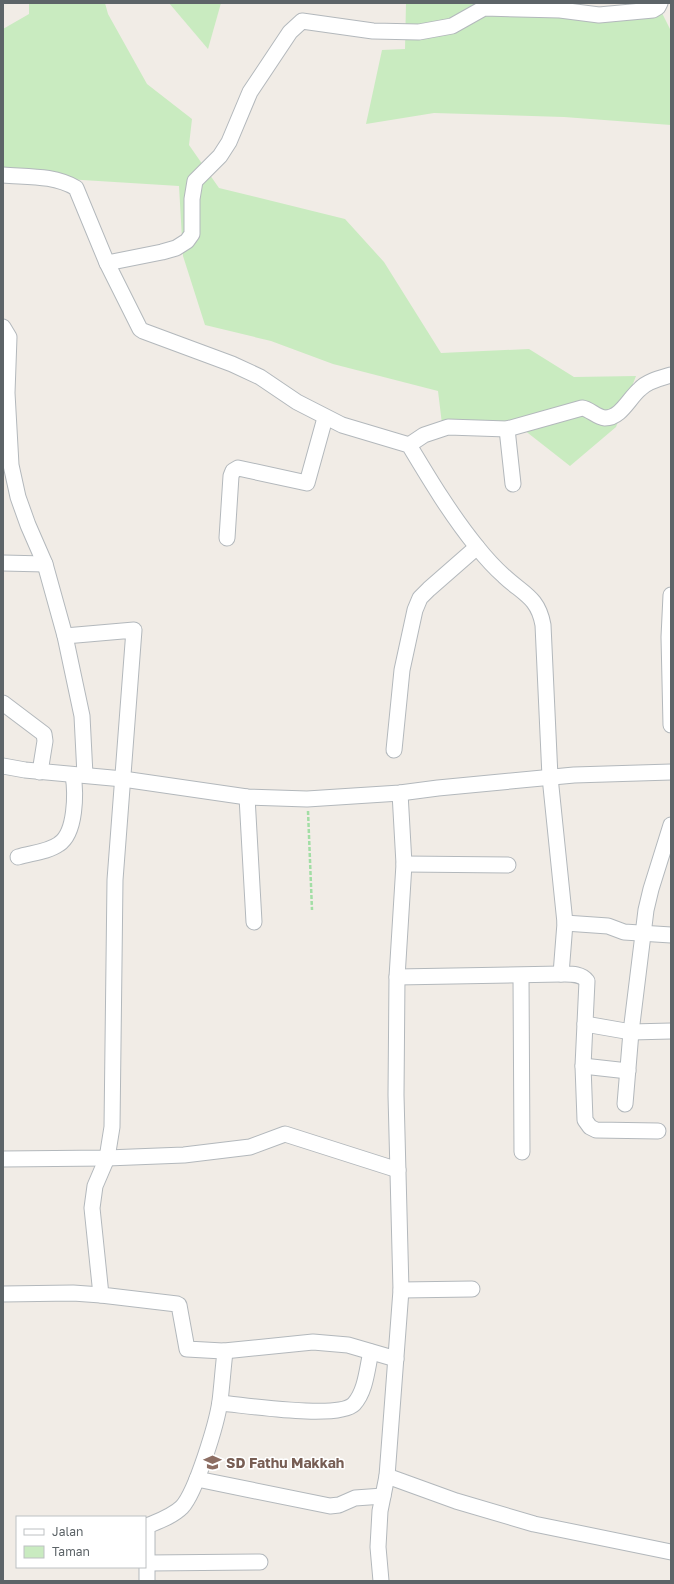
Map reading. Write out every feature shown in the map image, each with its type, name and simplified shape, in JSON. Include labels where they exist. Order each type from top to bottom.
[{"type":"street","points":[[108,263],[162,252],[176,248],[187,241],[192,234],[192,199],[195,181],[220,156],[229,142],[250,92],[290,32],[302,21],[373,31],[419,32],[452,26],[484,8],[560,10],[599,15],[652,10],[658,8],[660,3]]},
{"type":"street","points":[[3,175],[54,179],[76,188],[108,263],[140,329],[143,331],[232,364],[260,377],[297,402],[325,418],[363,433],[409,445],[428,478],[477,547],[504,577],[534,601],[541,612],[543,625],[550,777],[565,923],[561,974]]},
{"type":"street","points":[[3,327],[8,337],[7,393],[11,465],[18,497],[45,564],[65,636],[82,716],[79,775],[68,834],[54,847],[18,857]]},
{"type":"street","points":[[409,445],[424,435],[448,427],[507,429],[582,408],[602,417],[613,417],[640,388],[653,381],[671,375]]},
{"type":"street","points":[[227,538],[231,476],[233,471],[238,468],[307,483],[325,418]]},
{"type":"street","points":[[507,429],[513,484]]},
{"type":"street","points":[[394,750],[402,670],[415,610],[420,598],[477,547]]},
{"type":"street","points":[[3,563],[45,564]]},
{"type":"street","points":[[671,595],[669,637],[671,725]]},
{"type":"street","points":[[65,636],[134,630],[115,880],[112,1127],[107,1158],[95,1186],[92,1208],[101,1295]]},
{"type":"street","points":[[3,704],[44,734],[45,741],[40,772]]},
{"type":"street","points":[[3,766],[40,772],[123,779],[248,797],[307,798],[400,793],[550,777],[671,772]]},
{"type":"street","points":[[381,1581],[378,1547],[383,1496],[387,1476],[401,1290],[396,1095],[397,977],[404,864],[400,793]]},
{"type":"street","points":[[248,797],[254,922]]},
{"type":"street","points":[[625,1104],[631,1032],[645,933],[646,910],[671,825]]},
{"type":"street","points":[[404,864],[508,865]]},
{"type":"street","points":[[565,923],[608,926],[624,932],[671,935]]},
{"type":"street","points":[[397,977],[521,976],[561,974],[578,975],[584,977],[587,981],[583,1066],[585,1120],[590,1127],[605,1130],[658,1131]]},
{"type":"street","points":[[521,976],[522,1152]]},
{"type":"street","points":[[585,1024],[631,1032],[671,1031]]},
{"type":"street","points":[[583,1066],[628,1071]]},
{"type":"street","points":[[3,1159],[107,1158],[184,1155],[242,1148],[285,1134],[398,1170]]},
{"type":"street","points":[[401,1290],[472,1289]]},
{"type":"street","points":[[3,1294],[73,1292],[177,1304],[179,1305],[187,1349],[224,1351],[313,1342],[348,1345],[396,1359]]},
{"type":"street","points":[[147,1581],[147,1526],[181,1508],[189,1498],[197,1479],[220,1403],[224,1351]]},
{"type":"street","points":[[220,1403],[313,1411],[332,1412],[345,1410],[353,1405],[360,1395],[371,1352]]},
{"type":"street","points":[[387,1476],[456,1501],[534,1524],[671,1552]]},
{"type":"street","points":[[197,1479],[330,1506],[339,1505],[355,1498],[383,1496]]},
{"type":"street","points":[[148,1563],[260,1562]]},
{"type":"path","points":[[307,798],[312,910]]},
{"type":"green space","points":[[29,3],[105,3],[108,14],[147,84],[192,119],[189,145],[219,188],[345,219],[384,262],[441,353],[529,349],[574,377],[636,376],[616,427],[570,466],[519,426],[442,424],[438,391],[333,364],[271,341],[205,325],[183,256],[179,186],[66,179],[3,172],[3,29],[29,14]]},
{"type":"green space","points":[[169,3],[221,3],[208,49]]},
{"type":"green space","points":[[406,3],[577,3],[581,18],[662,13],[671,31],[671,125],[564,117],[434,113],[366,124],[382,50],[405,49]]},
{"type":"place","name":"SD Fathu Makkah","points":[[213,1463]]}]
